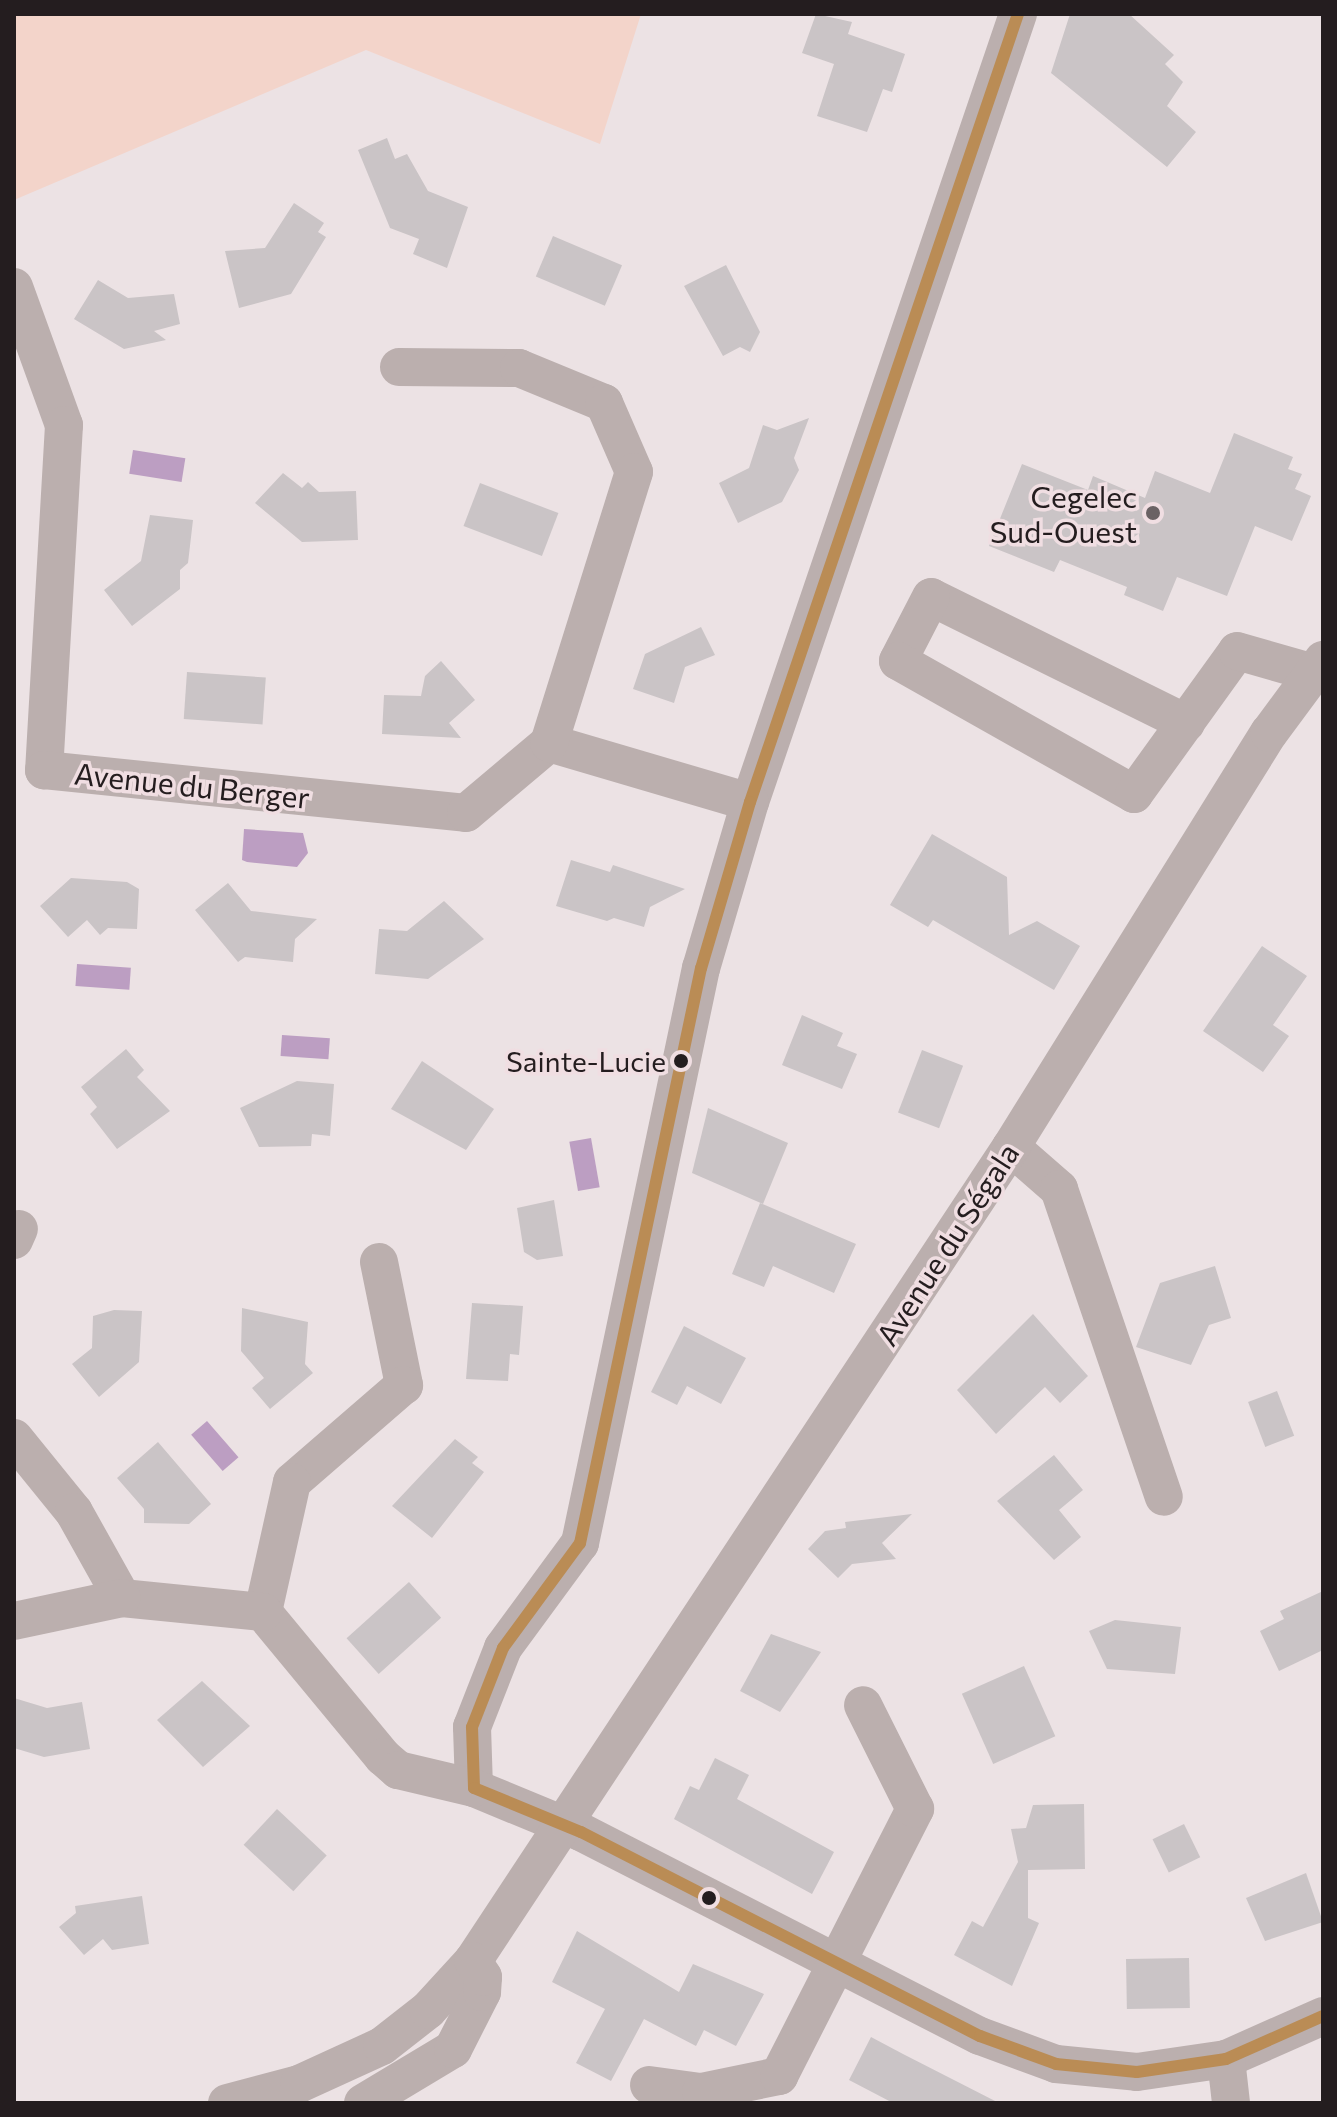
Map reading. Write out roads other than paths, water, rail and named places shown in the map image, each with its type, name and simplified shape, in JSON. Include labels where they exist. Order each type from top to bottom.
[{"type":"street","points":[[474,1788],[472,1727],[503,1648],[580,1543],[701,968],[750,802],[1018,14]]},
{"type":"street","name":"Avenue du Berger","points":[[14,287],[64,425],[44,770],[466,813],[549,743]]},
{"type":"street","points":[[399,367],[519,368],[604,403],[634,472],[549,743],[750,802]]},
{"type":"street","points":[[1186,723],[931,597],[898,661],[1134,794],[1186,723],[1237,651],[1318,666]]},
{"type":"street","name":"Avenue du Ségala","points":[[227,2103],[299,2084],[382,2046],[428,2010],[473,1961],[1011,1147],[1318,666]]},
{"type":"street","points":[[1011,1147],[1059,1189],[1164,1497]]},
{"type":"street","points":[[263,1612],[292,1482],[404,1385],[379,1262]]},
{"type":"street","points":[[14,1438],[74,1512],[122,1598]]},
{"type":"street","points":[[14,1621],[122,1598],[263,1612],[383,1757],[398,1770],[474,1788],[563,1825],[980,2036],[1056,2064],[1137,2072],[1226,2059],[1323,2016]]},
{"type":"street","points":[[649,2085],[701,2092],[779,2076],[915,1809],[863,1705]]},
{"type":"street","points":[[363,2103],[453,2049],[482,1992],[483,1977],[473,1961]]},
{"type":"street","points":[[1226,2059],[1231,2103]]},
{"type":"place","name":"Cegelec Sud-Ouest","points":[[1153,513]]},
{"type":"place","name":"Sainte-Lucie","points":[[681,1061]]}]
